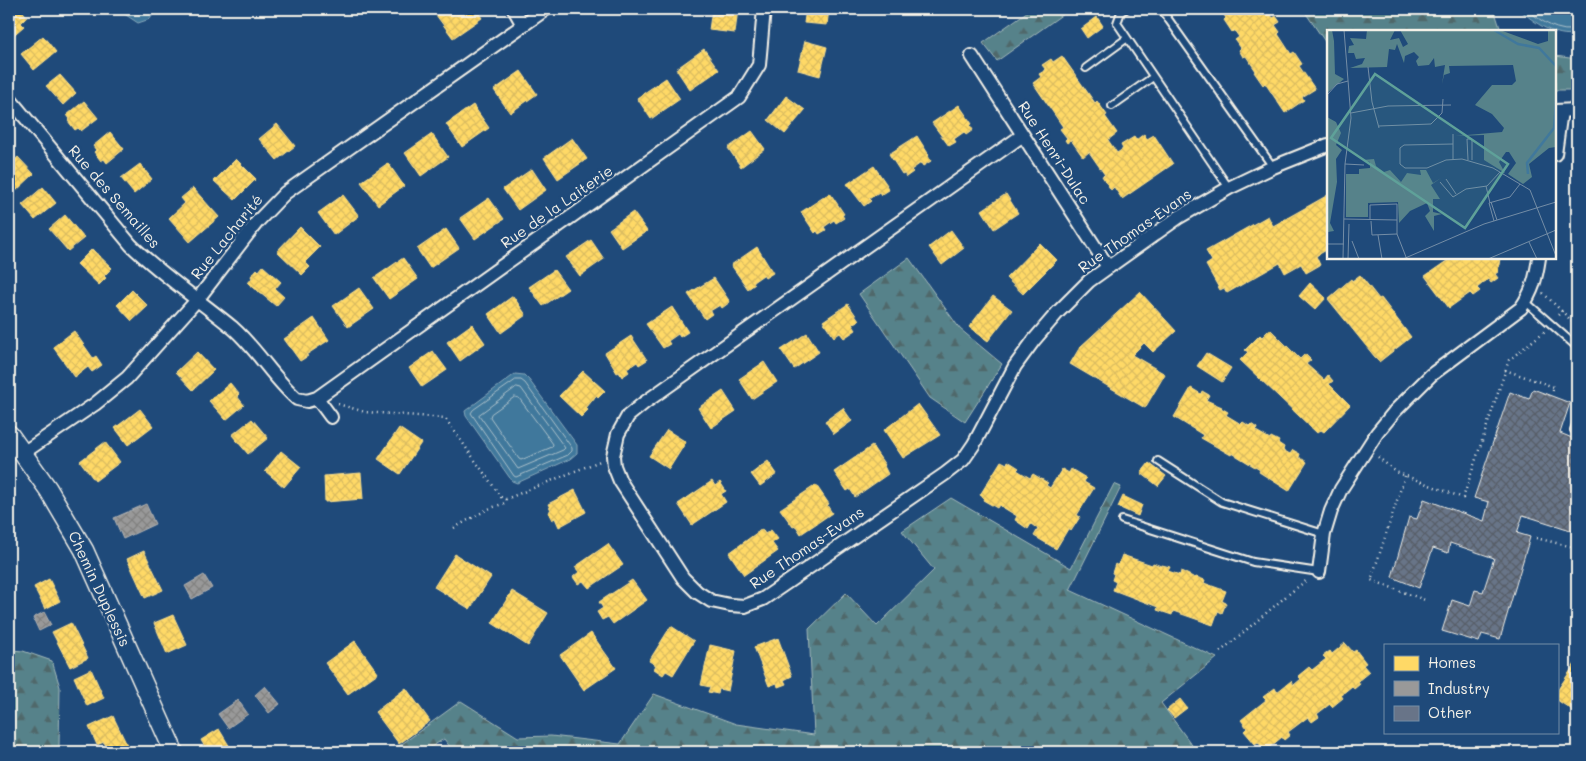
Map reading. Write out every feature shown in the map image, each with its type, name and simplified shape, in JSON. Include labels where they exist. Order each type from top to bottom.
[{"type":"street","points":[[514,9],[523,25]]},
{"type":"street","name":"Rue Lacharité","points":[[23,453],[95,404],[127,378],[197,300],[257,222],[285,193],[546,9]]},
{"type":"street","name":"Rue de la Laiterie","points":[[317,398],[740,97],[759,65],[764,9]]},
{"type":"street","name":"Rue Henri-Dulac","points":[[972,56],[1108,267]]},
{"type":"street","name":"Rue des Semailles","points":[[9,98],[131,245],[148,261],[233,328],[297,399],[317,398]]},
{"type":"street","points":[[1556,140],[1558,111],[1577,110]]},
{"type":"street","name":"Rue Thomas-Evans","points":[[1023,135],[628,416],[618,434],[613,456],[614,466],[620,481],[683,578],[697,592],[711,601],[746,606],[763,599],[944,474],[963,460],[974,444],[1015,366],[1034,340],[1058,312],[1089,281],[1179,217],[1229,188],[1273,167],[1327,145]]},
{"type":"street","points":[[1319,572],[1324,534],[1331,511],[1341,489],[1367,447],[1395,411],[1431,375],[1462,350],[1507,320],[1521,308],[1530,296],[1533,288],[1539,259]]},
{"type":"street","points":[[317,398],[331,417]]},
{"type":"street","name":"Chemin Duplessis","points":[[9,434],[48,489],[84,550],[174,752]]},
{"type":"lane","points":[[1126,9],[1122,12],[1116,23],[1229,188]]},
{"type":"lane","points":[[1161,9],[1273,167]]},
{"type":"lane","points":[[1086,68],[1126,39]]},
{"type":"lane","points":[[1112,106],[1153,78]]},
{"type":"lane","points":[[1526,302],[1577,347]]},
{"type":"lane","points":[[1574,430],[1577,422]]},
{"type":"lane","points":[[1158,461],[1222,502],[1324,534]]},
{"type":"lane","points":[[1122,520],[1253,562],[1319,572]]},
{"type":"path","points":[[1533,288],[1544,294],[1577,326]]},
{"type":"path","points":[[1367,447],[1396,472],[1463,498],[1509,360],[1542,334],[1562,310]]},
{"type":"path","points":[[1505,370],[1554,387],[1552,394]]},
{"type":"path","points":[[317,398],[365,412],[445,418],[501,497],[506,499]]},
{"type":"path","points":[[454,528],[488,509],[505,503],[506,499],[613,456]]},
{"type":"path","points":[[1404,476],[1371,580],[1425,600]]},
{"type":"path","points":[[1536,538],[1577,548]]},
{"type":"path","points":[[1220,652],[1290,593],[1319,572]]},
{"type":"green space","points":[[1031,9],[1070,9],[997,61],[983,43]]},
{"type":"green space","points":[[1303,9],[1494,9],[1501,30],[1327,30],[1327,45]]},
{"type":"green space","points":[[1556,56],[1577,59],[1577,90],[1556,90]]},
{"type":"green space","points":[[909,258],[960,329],[1002,364],[965,422],[930,398],[859,294]]},
{"type":"green space","points":[[1114,484],[1121,487],[1070,590],[1217,658],[1161,703],[1197,752],[454,752],[444,739],[423,752],[391,752],[461,701],[518,737],[551,736],[620,744],[654,694],[736,724],[814,735],[809,629],[846,593],[877,626],[934,570],[902,531],[951,498],[1071,568]]},
{"type":"green space","points":[[9,645],[12,650],[23,651],[52,661],[60,687],[59,745],[61,752],[9,752]]},
{"type":"water","points":[[117,9],[156,10],[150,19],[138,23]]},
{"type":"water","points":[[1519,9],[1577,9],[1577,34],[1556,33],[1556,30],[1550,30]]},
{"type":"water","points":[[515,374],[524,375],[529,380],[577,445],[577,453],[570,459],[517,483],[512,481],[466,416],[465,411]]},
{"type":"building: Homes","points":[[10,9],[14,14],[21,9],[27,17],[21,23],[24,26],[9,39],[9,11]]},
{"type":"building: Homes","points":[[436,9],[476,9],[482,18],[453,38],[433,11]]},
{"type":"building: Homes","points":[[712,9],[738,9],[735,33],[709,30]]},
{"type":"building: Homes","points":[[806,9],[829,9],[827,25],[804,23]]},
{"type":"building: Homes","points":[[1220,9],[1267,9],[1273,18],[1276,16],[1280,22],[1275,25],[1280,32],[1278,34],[1291,54],[1294,52],[1302,64],[1299,66],[1315,89],[1302,97],[1304,100],[1285,113],[1265,83],[1263,85],[1254,72],[1256,71],[1246,56],[1243,57],[1239,50],[1241,48],[1235,40],[1239,37],[1234,30],[1232,32],[1224,20],[1226,18]]},
{"type":"building: Homes","points":[[1097,17],[1103,26],[1087,38],[1081,29]]},
{"type":"building: Homes","points":[[43,36],[56,52],[34,70],[21,54]]},
{"type":"building: Homes","points":[[805,41],[827,47],[820,76],[798,70]]},
{"type":"building: Homes","points":[[704,49],[719,70],[690,90],[676,69]]},
{"type":"building: Homes","points":[[1062,56],[1095,103],[1097,101],[1107,115],[1105,116],[1117,133],[1108,140],[1117,153],[1123,149],[1121,145],[1134,137],[1136,140],[1144,134],[1147,139],[1154,135],[1173,164],[1122,199],[1114,187],[1111,190],[1102,176],[1105,175],[1089,152],[1083,157],[1071,140],[1067,143],[1065,140],[1067,138],[1060,129],[1063,127],[1033,83],[1041,77],[1039,74],[1046,70],[1042,65],[1051,59],[1053,62]]},
{"type":"building: Homes","points":[[521,71],[537,94],[510,113],[494,90]]},
{"type":"building: Homes","points":[[60,75],[76,93],[63,105],[46,86]]},
{"type":"building: Homes","points":[[666,78],[680,99],[651,119],[637,98]]},
{"type":"building: Homes","points":[[786,96],[805,110],[785,134],[768,120]]},
{"type":"building: Homes","points":[[84,101],[98,118],[81,131],[78,128],[75,130],[68,121],[70,119],[67,115]]},
{"type":"building: Homes","points":[[473,105],[489,128],[462,147],[446,124]]},
{"type":"building: Homes","points":[[959,105],[972,124],[970,125],[973,130],[966,135],[964,132],[954,139],[956,142],[949,146],[932,123]]},
{"type":"building: Homes","points":[[277,124],[295,146],[277,160],[259,139]]},
{"type":"building: Homes","points":[[752,131],[765,149],[741,167],[728,148]]},
{"type":"building: Homes","points":[[110,132],[124,149],[107,163],[104,159],[101,161],[94,152],[96,150],[93,146]]},
{"type":"building: Homes","points":[[432,134],[448,157],[421,176],[405,153]]},
{"type":"building: Homes","points":[[917,136],[931,161],[923,166],[921,163],[911,170],[913,172],[906,177],[889,154]]},
{"type":"building: Homes","points":[[572,138],[587,159],[558,179],[544,158]]},
{"type":"building: Homes","points":[[18,157],[34,174],[16,191],[9,183],[9,165]]},
{"type":"building: Homes","points":[[236,159],[256,179],[235,200],[214,181]]},
{"type":"building: Homes","points":[[388,163],[404,186],[378,205],[361,182]]},
{"type":"building: Homes","points":[[140,164],[152,179],[134,194],[121,178]]},
{"type":"building: Homes","points":[[874,166],[889,190],[881,195],[879,192],[869,199],[871,201],[864,206],[847,184]]},
{"type":"building: Homes","points":[[532,169],[546,190],[518,210],[503,189]]},
{"type":"building: Homes","points":[[43,187],[56,203],[35,220],[22,205]]},
{"type":"building: Homes","points":[[193,188],[219,217],[190,242],[169,218],[185,203],[181,198]]},
{"type":"building: Homes","points":[[830,193],[844,214],[842,215],[844,218],[836,223],[834,220],[824,227],[826,230],[819,234],[817,231],[815,233],[801,212]]},
{"type":"building: Homes","points":[[1006,194],[1018,213],[994,229],[982,210]]},
{"type":"building: Homes","points":[[343,195],[359,216],[334,235],[318,213]]},
{"type":"building: Homes","points":[[1327,196],[1327,250],[1316,256],[1320,265],[1306,273],[1301,264],[1285,273],[1280,263],[1227,293],[1224,288],[1220,290],[1206,265],[1212,261],[1206,251],[1268,216],[1273,226]]},
{"type":"building: Homes","points":[[489,198],[504,219],[475,239],[460,218]]},
{"type":"building: Homes","points":[[633,212],[647,231],[622,248],[609,229]]},
{"type":"building: Homes","points":[[65,215],[84,238],[68,251],[49,229]]},
{"type":"building: Homes","points":[[300,227],[320,247],[305,262],[310,267],[302,275],[277,251]]},
{"type":"building: Homes","points":[[446,229],[459,248],[430,268],[417,249]]},
{"type":"building: Homes","points":[[951,230],[964,248],[942,265],[929,247]]},
{"type":"building: Homes","points":[[591,240],[604,259],[580,276],[566,257]]},
{"type":"building: Homes","points":[[1040,243],[1057,260],[1023,294],[1006,278]]},
{"type":"building: Homes","points":[[757,247],[773,273],[765,278],[763,275],[753,282],[755,284],[748,289],[731,265]]},
{"type":"building: Homes","points":[[92,249],[112,268],[99,285],[77,264]]},
{"type":"building: Homes","points":[[403,258],[418,279],[389,299],[374,278]]},
{"type":"building: Homes","points":[[1450,259],[1500,259],[1498,272],[1495,274],[1498,278],[1491,283],[1488,279],[1477,288],[1480,291],[1473,296],[1470,293],[1449,308],[1425,276]]},
{"type":"building: Homes","points":[[263,266],[281,282],[275,289],[284,297],[276,306],[248,283],[257,269],[259,271]]},
{"type":"building: Homes","points":[[554,270],[568,289],[543,306],[529,287]]},
{"type":"building: Homes","points":[[1360,275],[1379,299],[1381,298],[1411,337],[1379,362],[1328,299],[1351,279],[1352,281]]},
{"type":"building: Homes","points":[[714,278],[730,302],[722,308],[720,305],[710,311],[712,314],[705,319],[688,294]]},
{"type":"building: Homes","points":[[1310,283],[1326,298],[1315,310],[1299,296]]},
{"type":"building: Homes","points":[[359,288],[374,309],[348,327],[333,306]]},
{"type":"building: Homes","points":[[132,290],[148,306],[132,321],[117,305]]},
{"type":"building: Homes","points":[[1140,292],[1176,331],[1153,352],[1144,343],[1132,355],[1165,374],[1145,408],[1070,364],[1080,347]]},
{"type":"building: Homes","points":[[513,296],[526,315],[501,333],[488,314]]},
{"type":"building: Homes","points":[[993,296],[1012,310],[988,341],[969,327]]},
{"type":"building: Homes","points":[[848,304],[859,320],[852,324],[856,330],[844,338],[840,333],[834,337],[823,321]]},
{"type":"building: Homes","points":[[672,307],[688,332],[680,337],[678,334],[668,341],[670,344],[663,348],[646,324]]},
{"type":"building: Homes","points":[[314,318],[329,340],[300,361],[284,339]]},
{"type":"building: Homes","points":[[472,324],[485,343],[460,361],[447,342]]},
{"type":"building: Homes","points":[[1270,329],[1300,359],[1305,354],[1311,360],[1306,364],[1324,380],[1328,375],[1333,381],[1329,384],[1350,405],[1324,432],[1321,430],[1317,433],[1240,360],[1248,352],[1245,350],[1260,335],[1262,337]]},
{"type":"building: Homes","points":[[74,331],[93,358],[96,356],[102,365],[92,372],[88,367],[75,377],[53,347]]},
{"type":"building: Homes","points":[[807,333],[819,352],[794,369],[781,350]]},
{"type":"building: Homes","points":[[631,336],[647,360],[639,365],[637,362],[627,369],[629,372],[622,377],[619,372],[617,373],[605,353]]},
{"type":"building: Homes","points":[[433,351],[447,370],[422,387],[409,368]]},
{"type":"building: Homes","points":[[197,352],[214,370],[193,390],[176,372]]},
{"type":"building: Homes","points":[[1206,353],[1231,368],[1222,382],[1197,366]]},
{"type":"building: Homes","points":[[764,362],[777,382],[752,399],[739,379]]},
{"type":"building: Homes","points":[[583,371],[605,391],[598,398],[596,396],[586,408],[588,410],[581,417],[559,396]]},
{"type":"building: Homes","points":[[230,383],[239,394],[237,396],[244,405],[226,420],[209,401]]},
{"type":"building: Homes","points":[[1191,388],[1201,394],[1202,391],[1209,395],[1206,400],[1222,407],[1228,412],[1226,415],[1241,424],[1243,422],[1249,426],[1251,424],[1257,428],[1256,431],[1270,439],[1271,437],[1279,441],[1278,443],[1284,447],[1283,450],[1290,454],[1293,450],[1300,454],[1299,457],[1307,462],[1289,491],[1232,453],[1231,455],[1201,438],[1203,435],[1174,417]]},
{"type":"building: Homes","points":[[723,391],[736,411],[711,428],[698,408]]},
{"type":"building: Homes","points":[[918,404],[940,435],[903,458],[884,430]]},
{"type":"building: Homes","points":[[843,408],[852,421],[834,434],[825,421]]},
{"type":"building: Homes","points":[[140,409],[153,426],[128,445],[115,428]]},
{"type":"building: Homes","points":[[252,419],[268,438],[248,454],[232,435]]},
{"type":"building: Homes","points":[[399,428],[421,443],[400,474],[378,459]]},
{"type":"building: Homes","points":[[667,430],[686,442],[669,469],[649,456]]},
{"type":"building: Homes","points":[[105,442],[120,462],[95,481],[80,461]]},
{"type":"building: Homes","points":[[872,446],[885,465],[888,474],[855,497],[850,489],[847,491],[834,472]]},
{"type":"building: Homes","points":[[281,451],[301,467],[284,487],[265,471]]},
{"type":"building: Homes","points":[[768,461],[777,474],[760,486],[751,474]]},
{"type":"building: Homes","points":[[1001,461],[1007,464],[1008,461],[1019,468],[1017,470],[1030,478],[1033,474],[1048,483],[1046,485],[1050,488],[1062,469],[1069,473],[1071,469],[1086,478],[1084,482],[1094,488],[1077,515],[1080,517],[1071,531],[1068,529],[1056,549],[1034,536],[1038,529],[1031,524],[1028,529],[1015,520],[1017,516],[999,505],[997,508],[983,500],[984,498],[980,495]]},
{"type":"building: Homes","points":[[1149,463],[1166,476],[1158,486],[1141,473]]},
{"type":"building: Homes","points":[[361,473],[363,499],[325,502],[324,476]]},
{"type":"building: Homes","points":[[712,481],[715,486],[720,482],[726,491],[721,494],[726,502],[692,525],[678,504]]},
{"type":"building: Homes","points":[[816,485],[829,504],[827,505],[832,513],[801,534],[796,526],[793,527],[780,509]]},
{"type":"building: Homes","points":[[575,490],[586,512],[559,527],[555,518],[552,520],[548,512],[551,510],[548,504]]},
{"type":"building: Homes","points":[[1123,496],[1142,505],[1138,516],[1118,507]]},
{"type":"building: Homes","points":[[762,529],[765,534],[771,530],[778,539],[772,543],[778,551],[744,575],[729,553]]},
{"type":"building: Homes","points":[[608,544],[623,565],[589,588],[583,581],[578,584],[573,577],[579,572],[575,567]]},
{"type":"building: Homes","points":[[144,551],[163,590],[145,598],[127,559]]},
{"type":"building: Homes","points":[[455,554],[491,577],[470,609],[434,587]]},
{"type":"building: Homes","points":[[1122,555],[1152,565],[1153,563],[1170,567],[1168,571],[1180,575],[1181,571],[1195,578],[1205,580],[1204,583],[1226,591],[1222,601],[1226,603],[1222,613],[1218,611],[1213,625],[1173,611],[1172,615],[1157,610],[1158,607],[1113,590],[1116,582],[1112,580],[1114,574],[1112,573],[1115,564],[1118,566]]},
{"type":"building: Homes","points":[[49,579],[60,601],[45,609],[34,587]]},
{"type":"building: Homes","points":[[632,580],[647,600],[613,624],[608,617],[602,620],[597,612],[603,608],[599,602]]},
{"type":"building: Homes","points":[[512,591],[548,613],[528,646],[492,623]]},
{"type":"building: Homes","points":[[173,615],[187,645],[167,654],[154,623]]},
{"type":"building: Homes","points":[[71,623],[88,658],[70,667],[52,632]]},
{"type":"building: Homes","points":[[671,626],[694,641],[673,675],[666,671],[663,675],[654,669],[656,665],[649,661]]},
{"type":"building: Homes","points":[[591,633],[616,668],[584,690],[560,655]]},
{"type":"building: Homes","points":[[778,638],[792,676],[784,680],[786,684],[778,687],[777,683],[769,686],[754,647]]},
{"type":"building: Homes","points":[[355,641],[378,673],[348,694],[325,663]]},
{"type":"building: Homes","points":[[1345,643],[1353,652],[1356,650],[1366,663],[1363,665],[1369,672],[1358,681],[1360,684],[1354,689],[1352,686],[1341,695],[1343,698],[1332,707],[1330,704],[1317,714],[1319,717],[1312,722],[1308,717],[1288,732],[1290,735],[1284,740],[1282,737],[1265,751],[1258,742],[1255,744],[1244,731],[1247,728],[1241,720],[1266,700],[1263,697],[1275,688],[1277,692],[1291,681],[1294,685],[1301,679],[1298,676],[1309,667],[1312,670],[1326,659],[1323,656],[1330,651],[1332,654]]},
{"type":"building: Homes","points":[[710,645],[736,651],[728,691],[719,689],[718,694],[708,692],[710,687],[701,685]]},
{"type":"building: Homes","points":[[1577,661],[1577,713],[1558,701],[1558,690]]},
{"type":"building: Homes","points":[[91,669],[104,698],[87,706],[74,677]]},
{"type":"building: Homes","points":[[406,688],[430,721],[399,744],[375,712]]},
{"type":"building: Homes","points":[[1180,699],[1187,708],[1174,718],[1167,710]]},
{"type":"building: Homes","points":[[113,716],[127,745],[109,752],[104,742],[97,745],[89,727]]},
{"type":"building: Homes","points":[[219,729],[233,752],[208,752],[201,740]]},
{"type":"building: Industry","points":[[146,504],[155,524],[123,539],[114,518]]},
{"type":"building: Industry","points":[[204,575],[212,588],[192,599],[185,586]]},
{"type":"building: Industry","points":[[44,612],[51,625],[39,631],[33,618]]},
{"type":"building: Industry","points":[[265,686],[280,704],[269,713],[255,695]]},
{"type":"building: Industry","points":[[238,700],[248,714],[228,728],[218,714]]},
{"type":"building: Other","points":[[1533,389],[1570,403],[1560,433],[1577,440],[1577,532],[1523,515],[1517,533],[1530,537],[1500,639],[1482,634],[1479,642],[1442,631],[1452,600],[1470,606],[1475,590],[1483,592],[1494,558],[1450,543],[1448,553],[1433,548],[1419,588],[1392,577],[1409,517],[1417,519],[1424,499],[1484,521],[1489,502],[1474,498],[1510,392],[1529,399]]}]
